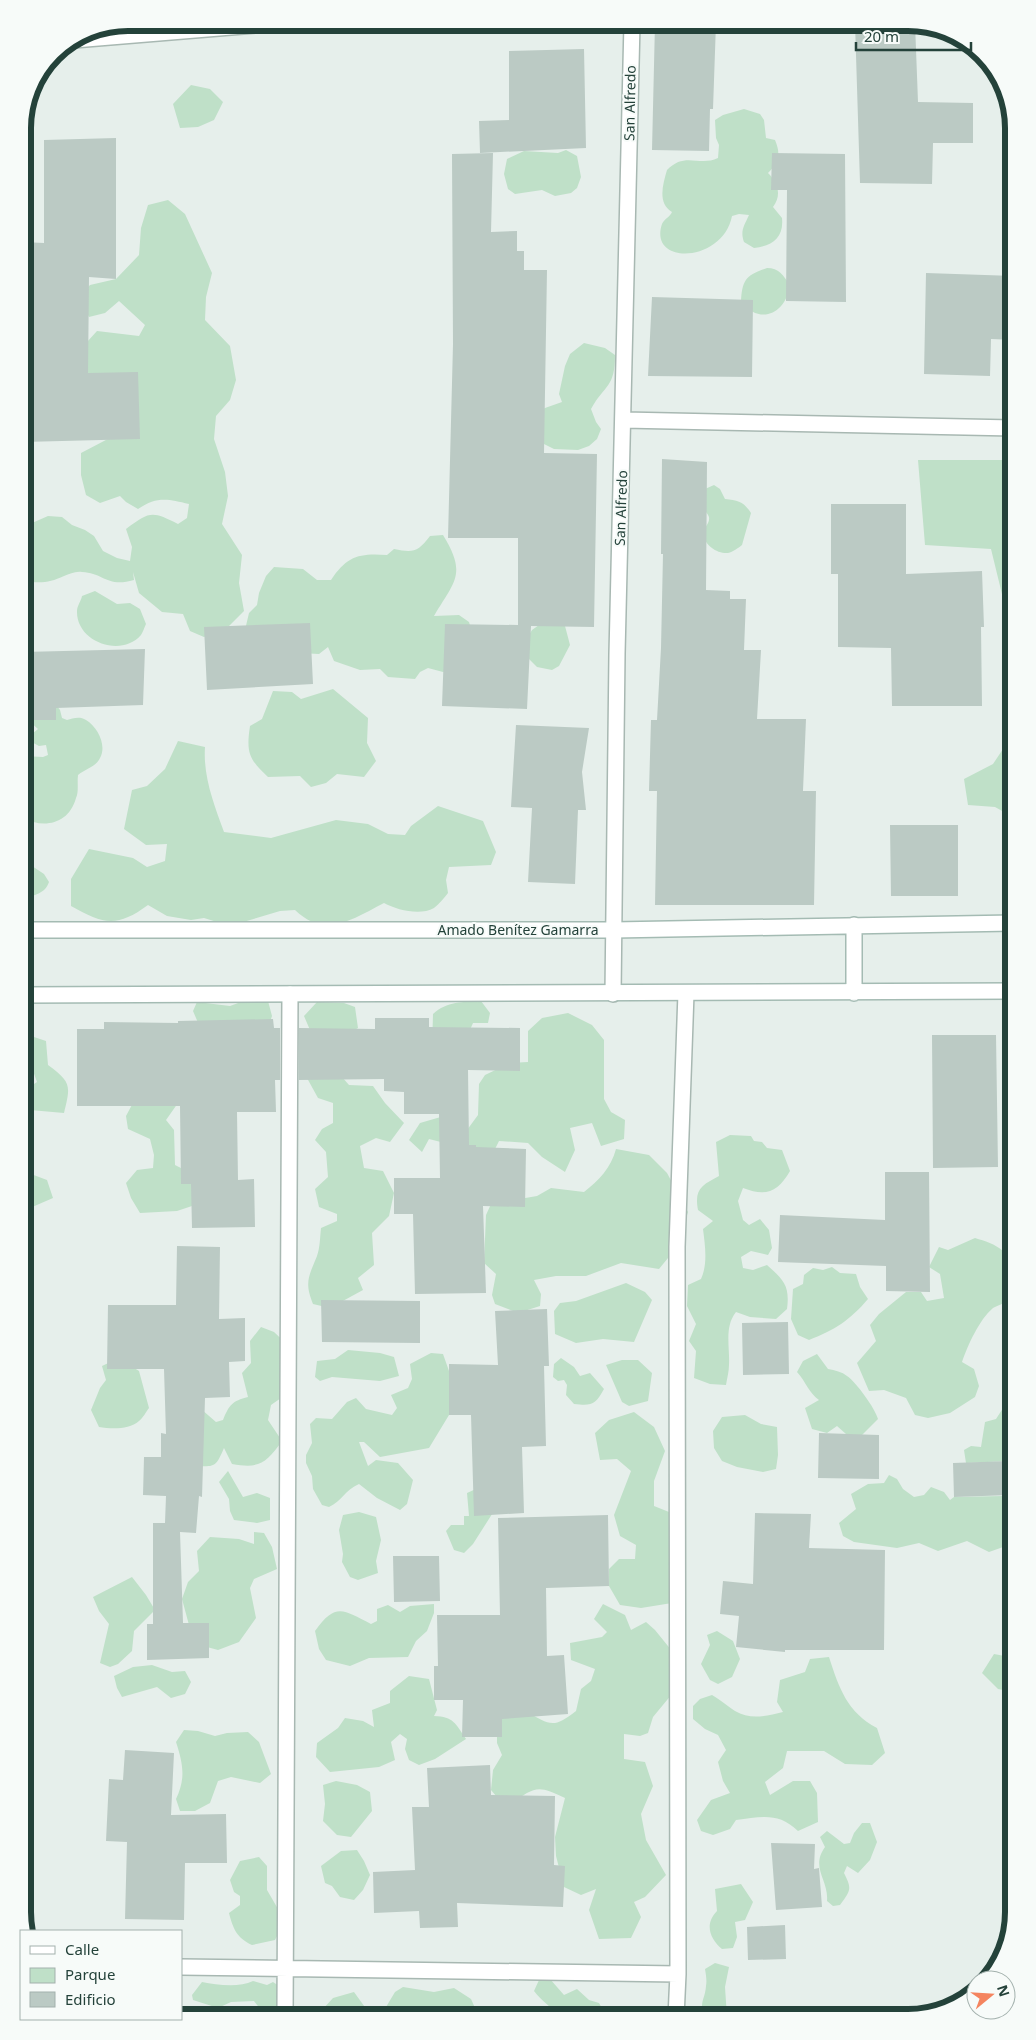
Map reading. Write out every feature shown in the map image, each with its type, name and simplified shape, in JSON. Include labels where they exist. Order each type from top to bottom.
[{"type":"street","points":[[92,38],[176,31]]},
{"type":"street","name":"San Alfredo","points":[[613,994],[617,654],[632,31]]},
{"type":"street","points":[[624,420],[1005,428]]},
{"type":"street","name":"Amado Benítez Gamarra","points":[[31,930],[614,930],[1005,923]]},
{"type":"street","points":[[854,925],[854,993]]},
{"type":"street","points":[[31,995],[1005,992]]},
{"type":"street","points":[[676,2009],[678,1974],[677,1247],[686,993]]},
{"type":"street","points":[[285,2009],[290,994]]},
{"type":"street","points":[[182,1967],[678,1974]]},
{"type":"green space","points":[[191,85],[210,89],[223,102],[214,120],[198,127],[180,128],[173,104]]},
{"type":"green space","points":[[744,109],[760,114],[764,120],[766,138],[775,140],[777,145],[778,158],[768,173],[778,189],[776,203],[773,207],[782,218],[779,236],[771,243],[754,248],[744,242],[742,235],[749,215],[739,214],[732,216],[726,232],[715,243],[702,250],[688,253],[676,252],[666,247],[661,238],[662,224],[672,212],[664,204],[662,193],[667,170],[680,161],[705,161],[718,158],[719,145],[716,138],[715,120],[723,115]]},
{"type":"green space","points":[[566,150],[577,156],[581,177],[577,188],[571,193],[555,196],[542,190],[515,194],[508,189],[504,174],[507,159],[524,151],[558,153]]},
{"type":"green space","points":[[168,200],[185,214],[212,273],[206,297],[205,320],[230,346],[236,380],[230,400],[216,416],[214,439],[225,472],[228,496],[222,524],[242,555],[239,583],[244,611],[229,626],[204,637],[190,631],[183,614],[162,612],[139,593],[133,572],[134,580],[125,582],[111,581],[89,573],[79,572],[44,582],[31,581],[31,523],[48,516],[62,517],[72,525],[94,536],[103,551],[117,558],[130,561],[132,547],[126,529],[146,516],[151,515],[162,517],[178,524],[187,518],[189,504],[182,502],[157,500],[138,509],[120,496],[100,503],[86,495],[81,475],[81,453],[125,430],[31,395],[31,363],[77,353],[97,331],[139,336],[145,325],[119,301],[105,313],[89,317],[79,297],[90,285],[116,279],[139,255],[141,228],[148,205]]},
{"type":"green space","points":[[767,268],[778,271],[790,285],[788,295],[778,309],[764,315],[749,309],[741,302],[746,279],[754,273]]},
{"type":"green space","points":[[584,343],[605,348],[615,355],[615,366],[611,380],[591,409],[601,429],[597,439],[589,446],[578,450],[554,449],[534,439],[536,414],[545,408],[562,402],[559,394],[565,366],[570,354]]},
{"type":"green space","points":[[918,460],[1005,460],[1005,607],[991,549],[925,545]]},
{"type":"green space","points":[[714,485],[720,489],[725,499],[740,502],[751,513],[742,545],[728,553],[715,550],[708,544],[704,536],[709,519],[702,507],[705,489]]},
{"type":"green space","points":[[443,535],[455,559],[456,569],[448,594],[434,616],[459,615],[469,622],[473,636],[455,669],[443,672],[428,668],[420,672],[415,679],[388,677],[380,669],[360,670],[334,661],[328,647],[319,654],[299,653],[245,630],[249,613],[257,605],[259,593],[266,576],[274,567],[303,569],[317,580],[331,580],[348,561],[354,558],[369,555],[387,555],[394,549],[415,550],[430,536]]},
{"type":"green space","points":[[95,591],[117,604],[130,603],[140,609],[146,624],[141,635],[132,642],[112,646],[101,643],[84,631],[79,622],[78,607],[82,596]]},
{"type":"green space","points":[[546,620],[565,626],[570,645],[559,666],[552,670],[537,667],[529,659],[523,645],[532,630]]},
{"type":"green space","points":[[333,689],[368,718],[367,743],[376,761],[364,777],[337,774],[326,783],[311,787],[300,776],[268,777],[250,755],[248,743],[250,726],[262,719],[273,691],[292,692],[301,699]]},
{"type":"green space","points":[[54,702],[60,710],[62,718],[67,720],[81,718],[90,723],[98,732],[102,743],[102,753],[96,764],[78,775],[78,790],[73,807],[62,819],[55,822],[39,823],[31,821],[31,756],[43,757],[48,755],[46,745],[39,746],[31,742],[31,735],[38,729],[31,723],[31,706]]},
{"type":"green space","points":[[178,741],[205,747],[207,780],[224,832],[271,838],[336,820],[368,824],[388,834],[405,835],[411,826],[438,806],[483,821],[496,852],[491,865],[449,867],[446,880],[448,893],[434,908],[415,912],[395,908],[384,903],[350,920],[328,925],[306,919],[295,910],[280,911],[230,926],[204,918],[191,920],[167,916],[148,905],[127,917],[110,921],[92,917],[71,906],[71,879],[89,849],[133,858],[147,867],[165,861],[167,844],[146,845],[124,829],[132,790],[147,786],[165,769]]},
{"type":"green space","points":[[1005,746],[1005,813],[995,807],[968,805],[964,779],[993,764]]},
{"type":"green space","points":[[31,865],[44,874],[49,882],[42,892],[31,896]]},
{"type":"green space","points":[[249,999],[268,1001],[272,1016],[269,1025],[199,1025],[193,1011],[197,1002],[230,1006]]},
{"type":"green space","points":[[481,1001],[490,1013],[488,1023],[473,1023],[466,1039],[432,1050],[433,1014],[450,1004]]},
{"type":"green space","points":[[317,1002],[344,1003],[355,1007],[358,1028],[342,1037],[313,1037],[304,1016]]},
{"type":"green space","points":[[568,1013],[592,1025],[604,1040],[604,1099],[611,1112],[625,1120],[624,1139],[601,1146],[592,1123],[570,1128],[575,1150],[565,1172],[542,1157],[528,1143],[499,1141],[492,1155],[429,1139],[422,1152],[409,1140],[420,1123],[451,1114],[467,1130],[478,1115],[479,1084],[485,1075],[510,1063],[528,1062],[528,1031],[542,1018]]},
{"type":"green space","points":[[34,1037],[46,1041],[48,1065],[65,1080],[68,1096],[64,1113],[31,1110],[31,1086],[37,1082],[33,1071],[31,1071],[31,1038]]},
{"type":"green space","points":[[328,1061],[349,1085],[373,1086],[385,1103],[404,1123],[390,1142],[376,1138],[360,1146],[364,1168],[383,1171],[394,1193],[389,1216],[372,1233],[374,1265],[358,1278],[363,1290],[330,1308],[313,1304],[308,1284],[318,1253],[321,1228],[337,1221],[337,1214],[319,1207],[315,1189],[328,1177],[326,1152],[315,1140],[322,1129],[333,1123],[333,1103],[318,1098],[307,1078]]},
{"type":"green space","points":[[185,1093],[166,1120],[174,1130],[175,1165],[191,1176],[195,1185],[195,1205],[177,1211],[140,1213],[131,1198],[126,1183],[137,1170],[153,1168],[154,1155],[150,1139],[128,1129],[126,1116],[134,1101]]},
{"type":"green space","points":[[730,1135],[751,1136],[754,1141],[762,1142],[767,1148],[782,1150],[790,1171],[781,1184],[771,1191],[758,1192],[743,1188],[738,1201],[743,1220],[749,1225],[760,1219],[769,1230],[772,1248],[768,1255],[751,1251],[741,1257],[743,1268],[753,1270],[767,1265],[785,1284],[788,1301],[787,1309],[776,1319],[750,1317],[736,1312],[730,1324],[728,1337],[729,1368],[726,1385],[710,1384],[694,1378],[696,1351],[689,1341],[696,1324],[687,1306],[688,1285],[701,1279],[705,1267],[703,1229],[713,1221],[698,1210],[698,1192],[704,1185],[719,1176],[716,1142]]},
{"type":"green space","points":[[616,1149],[649,1155],[667,1173],[688,1212],[677,1247],[659,1269],[621,1263],[586,1276],[556,1276],[534,1280],[541,1294],[540,1306],[518,1313],[495,1304],[492,1295],[496,1274],[484,1263],[486,1215],[491,1204],[537,1196],[551,1188],[584,1192],[604,1173]]},
{"type":"green space","points":[[31,1174],[47,1180],[53,1198],[31,1208]]},
{"type":"green space","points":[[975,1238],[997,1246],[1003,1251],[1005,1254],[1005,1302],[993,1308],[983,1319],[962,1362],[974,1369],[979,1386],[975,1397],[950,1413],[928,1418],[915,1415],[906,1398],[884,1390],[869,1391],[857,1363],[876,1341],[870,1325],[879,1314],[906,1292],[921,1292],[927,1301],[944,1298],[940,1274],[929,1267],[939,1247],[948,1250]]},
{"type":"green space","points":[[832,1267],[840,1273],[856,1274],[860,1287],[868,1299],[841,1324],[809,1340],[798,1335],[791,1319],[793,1289],[803,1284],[804,1275],[813,1268],[823,1270]]},
{"type":"green space","points":[[626,1283],[645,1292],[652,1300],[634,1342],[603,1339],[576,1343],[555,1334],[554,1311],[560,1303],[576,1301]]},
{"type":"green space","points":[[261,1327],[274,1332],[294,1351],[281,1398],[271,1405],[268,1420],[282,1441],[267,1459],[256,1465],[232,1464],[224,1448],[215,1464],[197,1466],[201,1409],[216,1422],[223,1420],[229,1407],[235,1402],[248,1397],[242,1373],[251,1363],[250,1341]]},
{"type":"green space","points":[[348,1350],[380,1353],[394,1357],[399,1376],[380,1381],[332,1377],[320,1381],[315,1377],[317,1361],[335,1359]]},
{"type":"green space","points":[[431,1353],[443,1354],[449,1371],[449,1415],[429,1448],[380,1457],[364,1442],[359,1442],[368,1466],[376,1460],[398,1463],[413,1480],[407,1504],[400,1510],[377,1498],[359,1484],[350,1489],[333,1505],[329,1507],[322,1505],[313,1489],[312,1476],[306,1463],[306,1455],[312,1443],[310,1424],[316,1418],[332,1419],[347,1402],[356,1398],[366,1409],[392,1415],[397,1408],[391,1395],[408,1388],[412,1379],[410,1364]]},
{"type":"green space","points":[[817,1354],[828,1369],[841,1372],[851,1379],[865,1396],[876,1414],[878,1419],[855,1442],[837,1426],[827,1433],[812,1429],[805,1408],[819,1400],[797,1372],[803,1361]]},
{"type":"green space","points":[[119,1358],[139,1371],[149,1408],[140,1420],[130,1426],[99,1427],[91,1410],[100,1388],[106,1380],[102,1366]]},
{"type":"green space","points":[[561,1358],[574,1367],[580,1376],[590,1373],[604,1389],[595,1401],[585,1405],[574,1404],[566,1395],[567,1385],[564,1380],[558,1381],[553,1377],[554,1364]]},
{"type":"green space","points":[[622,1360],[638,1360],[652,1373],[648,1401],[629,1406],[622,1402],[606,1365]]},
{"type":"green space","points":[[1005,1405],[1005,1461],[966,1463],[964,1450],[971,1446],[981,1447],[985,1422],[996,1419]]},
{"type":"green space","points":[[634,1412],[654,1427],[665,1451],[654,1481],[654,1506],[674,1514],[672,1603],[641,1608],[620,1605],[609,1586],[609,1569],[619,1559],[635,1559],[636,1545],[620,1536],[614,1515],[631,1471],[617,1459],[600,1460],[595,1433],[609,1420]]},
{"type":"green space","points":[[745,1415],[761,1424],[777,1427],[778,1455],[776,1469],[763,1472],[737,1467],[722,1461],[714,1448],[713,1431],[722,1417]]},
{"type":"green space","points":[[228,1471],[243,1497],[257,1493],[270,1498],[270,1520],[257,1523],[234,1520],[230,1511],[229,1499],[219,1482]]},
{"type":"green space","points":[[889,1475],[897,1479],[903,1489],[914,1497],[924,1495],[931,1487],[944,1492],[950,1500],[954,1497],[1003,1496],[1005,1499],[1005,1546],[989,1552],[967,1541],[938,1551],[919,1543],[897,1548],[854,1542],[843,1536],[839,1523],[856,1509],[851,1494],[868,1484],[884,1483]]},
{"type":"green space","points":[[478,1488],[494,1511],[473,1544],[464,1553],[454,1550],[446,1531],[451,1525],[464,1525],[464,1516],[469,1516],[467,1493]]},
{"type":"green space","points":[[359,1512],[376,1517],[381,1540],[376,1561],[378,1573],[358,1580],[350,1577],[342,1562],[343,1554],[339,1530],[343,1515]]},
{"type":"green space","points":[[254,1532],[264,1533],[272,1547],[277,1569],[254,1579],[250,1588],[256,1618],[239,1642],[218,1650],[207,1647],[189,1625],[182,1599],[188,1582],[199,1571],[197,1551],[210,1537],[239,1539],[254,1544]]},
{"type":"green space","points":[[132,1577],[155,1610],[134,1631],[132,1651],[118,1664],[110,1667],[100,1663],[109,1624],[99,1611],[93,1597]]},
{"type":"green space","points":[[434,1604],[434,1613],[427,1631],[416,1641],[408,1657],[369,1658],[350,1666],[326,1660],[319,1649],[315,1631],[322,1622],[335,1612],[347,1612],[371,1624],[377,1621],[377,1609],[388,1605],[400,1612],[410,1606]]},
{"type":"green space","points":[[603,1604],[625,1615],[631,1630],[646,1622],[655,1630],[672,1651],[677,1688],[653,1717],[648,1733],[640,1736],[624,1734],[624,1759],[645,1762],[653,1786],[641,1814],[646,1840],[666,1875],[645,1897],[634,1902],[641,1917],[631,1938],[599,1939],[589,1910],[596,1889],[581,1895],[564,1887],[556,1856],[555,1837],[565,1798],[542,1789],[536,1789],[510,1804],[502,1803],[491,1790],[493,1770],[502,1755],[497,1743],[497,1718],[525,1711],[546,1722],[556,1723],[576,1711],[581,1689],[591,1681],[595,1669],[571,1660],[570,1643],[602,1637],[607,1632],[594,1619]]},
{"type":"green space","points":[[717,1631],[733,1641],[740,1659],[732,1677],[718,1684],[710,1680],[701,1664],[710,1645],[707,1635]]},
{"type":"green space","points":[[994,1654],[1005,1656],[1005,1690],[998,1689],[982,1673]]},
{"type":"green space","points":[[829,1657],[836,1679],[851,1707],[858,1715],[877,1728],[885,1753],[872,1765],[845,1764],[824,1751],[787,1751],[783,1768],[765,1782],[770,1795],[793,1781],[810,1781],[817,1793],[818,1822],[798,1831],[784,1821],[776,1818],[762,1817],[736,1820],[730,1829],[713,1835],[701,1831],[697,1820],[711,1800],[730,1793],[723,1781],[718,1762],[726,1750],[718,1735],[705,1729],[693,1719],[693,1706],[700,1699],[712,1695],[735,1711],[747,1716],[765,1716],[783,1712],[777,1702],[780,1680],[805,1672],[810,1659]]},
{"type":"green space","points":[[152,1665],[172,1672],[185,1671],[191,1682],[185,1694],[171,1698],[157,1687],[122,1697],[114,1676],[133,1667]]},
{"type":"green space","points":[[409,1676],[429,1679],[437,1710],[434,1716],[450,1719],[466,1739],[435,1759],[419,1765],[409,1760],[405,1749],[407,1739],[400,1734],[391,1742],[395,1760],[379,1767],[330,1772],[316,1757],[317,1743],[338,1728],[345,1718],[363,1721],[374,1727],[372,1710],[390,1703],[390,1691]]},
{"type":"green space","points":[[184,1730],[198,1731],[215,1736],[227,1733],[248,1732],[259,1742],[271,1774],[260,1783],[231,1777],[218,1781],[210,1803],[195,1811],[180,1811],[176,1799],[181,1784],[182,1771],[176,1742]]},
{"type":"green space","points":[[336,1781],[357,1785],[370,1792],[372,1811],[351,1837],[337,1835],[323,1821],[325,1804],[323,1785]]},
{"type":"green space","points":[[862,1823],[870,1823],[877,1842],[870,1860],[858,1873],[847,1866],[844,1873],[849,1886],[848,1893],[840,1905],[833,1906],[827,1901],[820,1868],[819,1861],[825,1847],[820,1837],[827,1831],[844,1844],[850,1843],[854,1833]]},
{"type":"green space","points":[[357,1850],[370,1875],[363,1890],[354,1900],[340,1897],[332,1886],[325,1883],[321,1866],[341,1851]]},
{"type":"green space","points":[[259,1857],[267,1866],[267,1890],[285,1921],[275,1940],[252,1945],[239,1936],[232,1924],[229,1913],[240,1905],[240,1896],[234,1892],[230,1880],[240,1861]]},
{"type":"green space","points":[[741,1884],[753,1902],[745,1920],[735,1922],[737,1937],[733,1948],[722,1949],[714,1941],[710,1931],[711,1921],[717,1911],[715,1889]]},
{"type":"green space","points":[[715,1963],[729,1967],[725,1987],[726,2009],[703,2009],[706,1982],[705,1969]]},
{"type":"green space","points":[[550,1979],[564,1995],[577,1989],[589,2000],[599,2003],[602,2009],[552,2009],[534,1991],[539,1980]]},
{"type":"green space","points":[[253,1981],[267,1985],[273,1982],[285,1990],[293,2003],[292,2009],[261,2009],[254,2001],[231,2002],[218,2008],[193,2000],[192,1995],[202,1982],[221,1985],[241,1985]]},
{"type":"green space","points":[[403,1987],[434,1992],[454,1988],[471,1999],[475,2009],[386,2009],[395,1992]]},
{"type":"green space","points":[[354,1992],[366,2009],[323,2009],[333,1998]]},
{"type":"building","points":[[655,31],[716,31],[713,109],[710,109],[709,151],[652,150]]},
{"type":"building","points":[[855,31],[915,31],[918,102],[973,103],[973,143],[933,143],[932,184],[860,183]]},
{"type":"building","points":[[584,49],[586,148],[480,153],[479,121],[509,120],[509,51]]},
{"type":"building","points":[[116,138],[116,279],[89,277],[88,373],[138,372],[140,439],[31,442],[31,242],[44,243],[44,140]]},
{"type":"building","points":[[493,153],[491,232],[517,231],[517,251],[524,251],[524,270],[547,270],[544,453],[597,454],[594,627],[531,626],[527,709],[442,706],[445,624],[518,625],[518,538],[448,538],[453,344],[452,154]]},
{"type":"building","points":[[772,153],[845,154],[846,302],[786,301],[787,190],[771,190]]},
{"type":"building","points":[[926,273],[1005,276],[1005,340],[991,339],[990,376],[924,374]]},
{"type":"building","points":[[652,297],[753,300],[752,377],[648,376]]},
{"type":"building","points":[[662,459],[707,462],[706,590],[730,591],[730,599],[746,599],[744,650],[761,650],[757,719],[806,719],[803,791],[816,791],[814,905],[655,905],[657,791],[649,791],[651,720],[657,720],[661,648],[663,554],[661,554]]},
{"type":"building","points":[[831,504],[906,504],[906,574],[982,571],[984,627],[981,627],[982,706],[892,706],[891,648],[838,647],[838,574],[831,574]]},
{"type":"building","points":[[310,623],[313,684],[207,690],[204,627]]},
{"type":"building","points":[[145,649],[143,705],[56,708],[56,720],[31,720],[31,652]]},
{"type":"building","points":[[516,725],[589,728],[582,772],[586,810],[578,810],[575,884],[528,882],[532,808],[511,807]]},
{"type":"building","points":[[890,825],[958,825],[958,896],[891,896]]},
{"type":"building","points":[[375,1018],[429,1018],[429,1027],[520,1028],[520,1071],[468,1070],[469,1145],[476,1145],[476,1147],[526,1149],[525,1207],[483,1206],[486,1293],[415,1294],[413,1214],[394,1214],[394,1178],[440,1178],[439,1114],[404,1114],[404,1092],[384,1091],[384,1079],[299,1080],[299,1028],[375,1029]]},
{"type":"building","points":[[273,1019],[274,1028],[280,1028],[280,1080],[275,1080],[276,1112],[237,1112],[238,1180],[254,1179],[255,1227],[192,1228],[191,1184],[181,1184],[180,1106],[77,1106],[77,1029],[104,1029],[104,1022],[178,1023],[178,1021]]},
{"type":"building","points":[[932,1035],[996,1035],[998,1167],[933,1168]]},
{"type":"building","points":[[885,1172],[929,1172],[930,1292],[886,1291],[886,1266],[778,1262],[780,1215],[885,1220]]},
{"type":"building","points":[[177,1246],[220,1247],[219,1319],[245,1318],[245,1361],[229,1362],[230,1397],[205,1398],[202,1497],[199,1496],[196,1533],[180,1532],[183,1623],[209,1623],[209,1658],[147,1660],[147,1624],[153,1624],[153,1523],[165,1523],[166,1496],[143,1495],[144,1457],[161,1457],[161,1433],[166,1434],[164,1369],[107,1369],[108,1305],[176,1305]]},
{"type":"building","points":[[321,1300],[420,1301],[420,1343],[322,1342]]},
{"type":"building","points":[[547,1309],[549,1366],[544,1366],[546,1446],[522,1447],[524,1513],[474,1516],[471,1415],[449,1415],[449,1364],[498,1365],[495,1311]]},
{"type":"building","points":[[788,1322],[789,1374],[743,1375],[742,1323]]},
{"type":"building","points":[[819,1433],[879,1435],[879,1479],[818,1478]]},
{"type":"building","points":[[1005,1461],[1005,1495],[954,1497],[953,1463]]},
{"type":"building","points":[[755,1513],[811,1514],[809,1548],[885,1550],[884,1650],[785,1650],[785,1652],[736,1647],[739,1616],[720,1614],[723,1581],[753,1584]]},
{"type":"building","points":[[608,1515],[609,1586],[546,1588],[547,1656],[564,1655],[568,1714],[502,1719],[502,1737],[462,1737],[463,1700],[434,1700],[434,1666],[438,1666],[437,1615],[500,1615],[498,1518]]},
{"type":"building","points":[[393,1556],[439,1556],[440,1601],[394,1602]]},
{"type":"building","points":[[125,1750],[174,1753],[171,1815],[226,1814],[227,1863],[185,1863],[184,1920],[125,1919],[127,1842],[106,1841],[109,1779],[123,1780]]},
{"type":"building","points":[[490,1765],[491,1795],[555,1796],[554,1865],[565,1866],[563,1907],[457,1903],[458,1927],[420,1928],[419,1911],[374,1913],[373,1872],[415,1870],[412,1807],[429,1807],[427,1768]]},
{"type":"building","points":[[771,1843],[815,1844],[814,1869],[819,1868],[822,1907],[776,1910]]},
{"type":"building","points":[[785,1925],[786,1959],[748,1960],[747,1927]]}]
